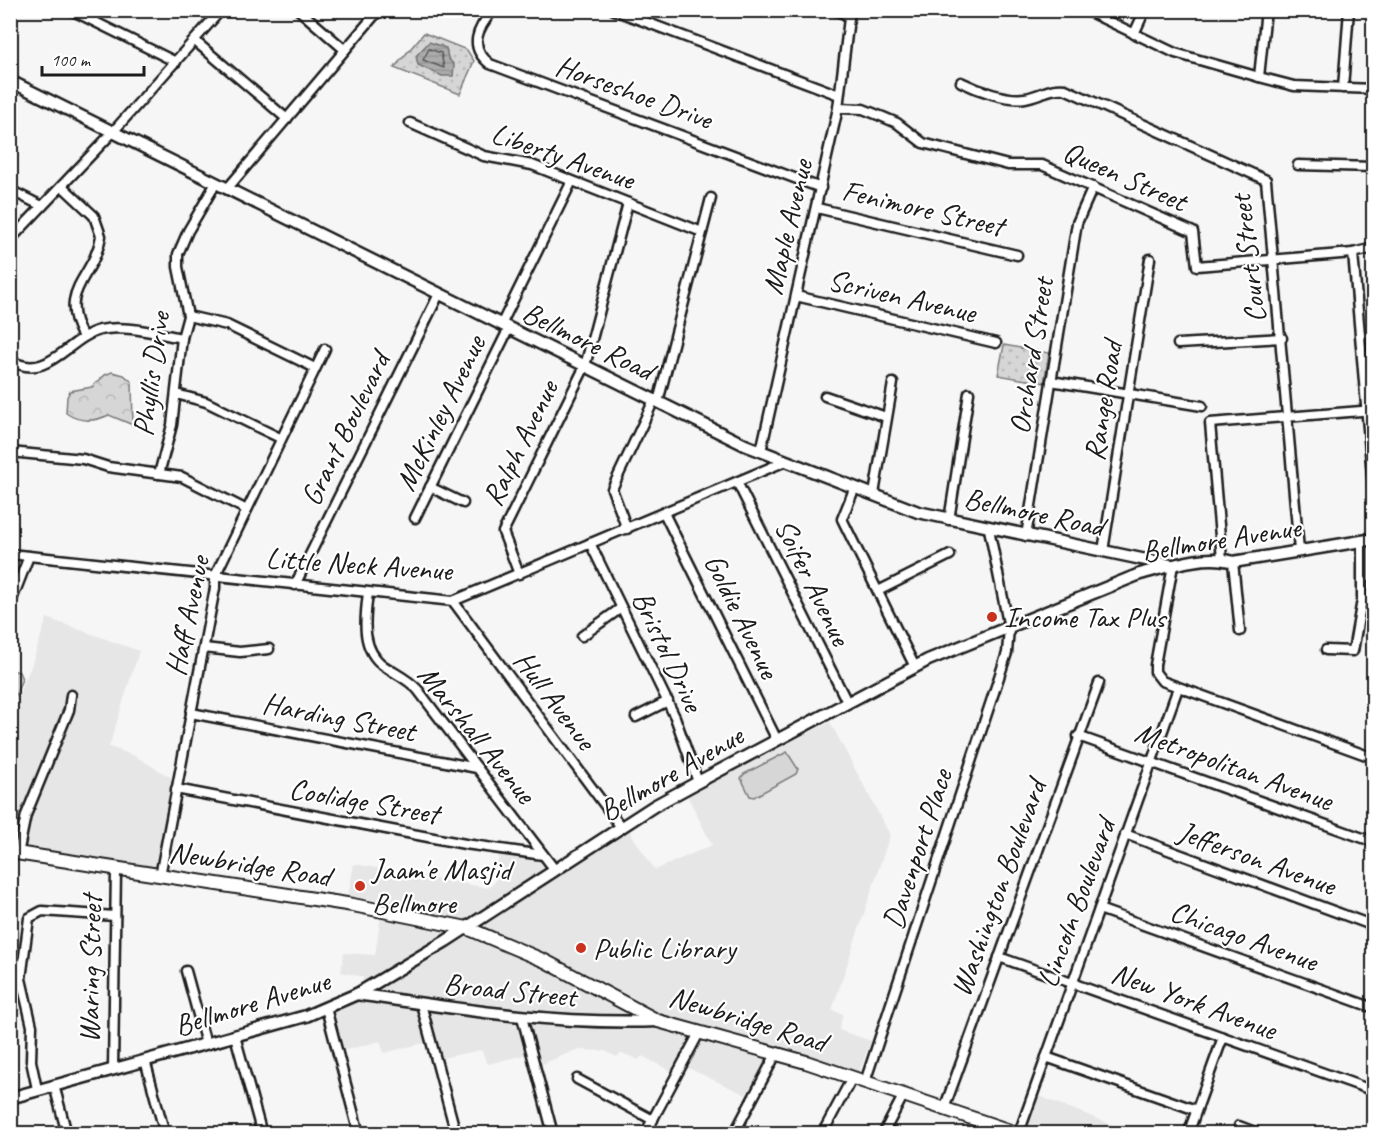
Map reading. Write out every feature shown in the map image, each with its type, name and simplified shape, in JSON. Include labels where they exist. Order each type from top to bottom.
[{"type":"main road","name":"Bellmore Road","points":[[10,81],[760,451],[918,512],[1173,565]]},
{"type":"main road","name":"Bellmore Avenue","points":[[10,1098],[235,1036],[326,1008],[357,994],[467,928],[621,827],[698,782],[847,702],[915,667],[1140,574],[1173,565],[1228,560],[1368,540]]},
{"type":"main road","name":"Newbridge Road","points":[[14,853],[353,906],[467,928],[544,962],[658,1021],[865,1082],[944,1109],[982,1128],[1019,1133]]},
{"type":"main road","name":"Broad Street","points":[[357,994],[522,1017],[600,1024],[658,1021]]},
{"type":"street","points":[[71,10],[176,62]]},
{"type":"street","points":[[10,240],[112,133],[221,10]]},
{"type":"street","points":[[299,10],[345,50]]},
{"type":"street","points":[[227,189],[379,10]]},
{"type":"street","name":"Horseshoe Drive","points":[[493,10],[476,35],[477,48],[481,57],[490,64],[821,188]]},
{"type":"street","points":[[614,10],[839,95]]},
{"type":"street","points":[[835,10],[849,13]]},
{"type":"street","points":[[1085,10],[1175,53],[1258,77],[1294,86],[1374,89]]},
{"type":"street","points":[[1134,34],[1145,10]]},
{"type":"street","points":[[1258,77],[1266,10]]},
{"type":"street","points":[[1343,88],[1349,10]]},
{"type":"street","name":"Maple Avenue","points":[[760,451],[838,108],[849,13]]},
{"type":"street","points":[[195,41],[287,119]]},
{"type":"street","name":"Court Street","points":[[962,82],[980,92],[1023,99],[1055,88],[1065,89],[1266,180],[1282,338],[1299,550]]},
{"type":"street","name":"Queen Street","points":[[838,108],[863,109],[883,117],[897,123],[923,143],[1008,165],[1042,165],[1093,187],[1193,232],[1197,266],[1275,261],[1353,253],[1374,248]]},
{"type":"street","name":"Liberty Avenue","points":[[410,123],[484,156],[532,165],[702,232]]},
{"type":"street","points":[[1298,165],[1374,167]]},
{"type":"street","name":"McKinley Avenue","points":[[415,518],[572,181]]},
{"type":"street","name":"Phyllis Drive","points":[[159,474],[172,425],[182,338],[188,316],[178,267],[178,254],[188,231],[216,183]]},
{"type":"street","points":[[62,186],[94,216],[101,236],[74,296],[72,307],[75,323],[83,337]]},
{"type":"street","name":"Orchard Street","points":[[1026,536],[1077,223],[1093,187]]},
{"type":"street","points":[[10,190],[42,206]]},
{"type":"street","points":[[627,529],[612,489],[656,401],[711,198]]},
{"type":"street","name":"Ralph Avenue","points":[[519,574],[503,532],[585,366],[628,203]]},
{"type":"street","name":"Fenimore Street","points":[[817,208],[1017,255]]},
{"type":"street","points":[[1353,253],[1370,410],[1374,499]]},
{"type":"street","name":"Range Road","points":[[1103,551],[1150,259]]},
{"type":"street","name":"Grant Boulevard","points":[[295,585],[439,294]]},
{"type":"street","name":"Scriven Avenue","points":[[796,296],[996,343]]},
{"type":"street","points":[[188,316],[227,325],[315,368]]},
{"type":"street","points":[[10,360],[26,366],[43,365],[56,360],[83,337],[109,328],[182,338]]},
{"type":"street","points":[[1178,344],[1282,338]]},
{"type":"street","name":"Haff Avenue","points":[[160,876],[216,588],[215,576],[245,509],[325,349]]},
{"type":"street","points":[[1051,381],[1202,406]]},
{"type":"street","points":[[874,494],[893,383]]},
{"type":"street","points":[[949,520],[969,393]]},
{"type":"street","points":[[176,394],[206,402],[280,438]]},
{"type":"street","points":[[825,396],[886,417]]},
{"type":"street","points":[[1240,631],[1210,423],[1370,410]]},
{"type":"street","points":[[10,452],[83,459],[108,467],[182,477],[245,509]]},
{"type":"street","name":"Little Neck Avenue","points":[[10,554],[453,601],[786,461]]},
{"type":"street","name":"Soifer Avenue","points":[[737,482],[847,702]]},
{"type":"street","points":[[430,487],[463,503]]},
{"type":"street","points":[[855,487],[842,519],[915,667]]},
{"type":"street","name":"Goldie Avenue","points":[[664,513],[777,740]]},
{"type":"street","name":"Davenport Place","points":[[865,1082],[1006,653],[1009,628],[989,528]]},
{"type":"street","points":[[1326,650],[1353,651],[1362,600],[1368,540]]},
{"type":"street","name":"Bristol Drive","points":[[590,543],[668,701],[698,782]]},
{"type":"street","points":[[878,591],[950,555]]},
{"type":"street","points":[[10,605],[29,556]]},
{"type":"street","points":[[1173,565],[1155,664],[1157,677],[1166,684],[1374,758]]},
{"type":"street","name":"Marshall Avenue","points":[[368,593],[365,630],[371,651],[383,666],[405,678],[418,690],[555,870]]},
{"type":"street","name":"Hull Avenue","points":[[453,601],[461,615],[621,827]]},
{"type":"street","points":[[582,636],[621,608]]},
{"type":"street","points":[[204,648],[240,652],[269,649]]},
{"type":"street","name":"Washington Boulevard","points":[[944,1109],[1078,736],[1099,684]]},
{"type":"street","name":"Lincoln Boulevard","points":[[1019,1133],[1178,688]]},
{"type":"street","points":[[14,853],[26,816],[69,710],[71,695]]},
{"type":"street","points":[[636,717],[668,701]]},
{"type":"street","name":"Harding Street","points":[[191,713],[477,768]]},
{"type":"street","name":"Metropolitan Avenue","points":[[1078,736],[1374,842]]},
{"type":"street","name":"Coolidge Street","points":[[176,789],[465,844],[543,855]]},
{"type":"street","name":"Jefferson Avenue","points":[[1125,834],[1374,926]]},
{"type":"street","name":"Waring Street","points":[[113,1069],[116,870]]},
{"type":"street","name":"Chicago Avenue","points":[[1099,909],[1374,1008]]},
{"type":"street","points":[[37,1089],[31,1061],[32,1026],[21,979],[29,918],[42,911],[115,916]]},
{"type":"street","name":"New York Avenue","points":[[999,957],[1374,1091]]},
{"type":"street","points":[[186,971],[206,1044]]},
{"type":"street","points":[[421,1004],[456,1134]]},
{"type":"street","points":[[326,1008],[359,1134]]},
{"type":"street","points":[[522,1017],[554,1134]]},
{"type":"street","points":[[645,1134],[699,1033]]},
{"type":"street","points":[[235,1036],[262,1134]]},
{"type":"street","points":[[1188,1134],[1223,1037]]},
{"type":"street","points":[[734,1134],[776,1054]]},
{"type":"street","points":[[1046,1057],[1197,1110]]},
{"type":"street","points":[[145,1060],[165,1134]]},
{"type":"street","points":[[822,1134],[852,1078]]},
{"type":"street","points":[[577,1079],[653,1120]]},
{"type":"street","points":[[54,1085],[67,1134]]},
{"type":"street","points":[[883,1134],[903,1096]]},
{"type":"street","points":[[1239,1126],[1260,1134]]},
{"type":"shaded area","points":[[47,618],[139,651],[109,747],[133,755],[177,781],[159,875],[11,851],[11,711],[30,669]]},
{"type":"shaded area","points":[[830,722],[890,835],[832,1010],[843,1014],[839,1030],[871,1041],[859,1072],[774,1048],[746,1095],[686,1067],[671,1071],[642,1056],[639,1060],[620,1054],[617,1057],[605,1051],[576,1050],[540,1065],[535,1052],[488,1064],[481,1050],[442,1058],[438,1045],[424,1043],[384,1053],[380,1041],[339,1052],[328,1009],[364,992],[363,977],[341,972],[344,953],[375,955],[383,901],[348,896],[354,864],[488,888],[495,882],[499,856],[540,861],[551,880],[628,829],[655,870],[712,845],[687,795]]},
{"type":"shaded area","points":[[1034,1094],[1133,1133],[1020,1134]]},
{"type":"green space","points":[[424,33],[467,50],[474,61],[460,94],[394,68]]},
{"type":"green space","points":[[1004,345],[1049,353],[1044,383],[998,375]]},
{"type":"green space","points":[[112,372],[124,375],[132,382],[133,425],[109,415],[88,420],[66,413],[67,397],[70,391],[92,387]]},
{"type":"green space","points":[[11,670],[19,672],[22,679],[11,707]]},
{"type":"green space","points":[[787,752],[798,769],[796,774],[754,797],[750,796],[741,778],[744,774]]},
{"type":"water","points":[[429,42],[446,48],[448,58],[454,65],[453,76],[442,76],[418,65],[416,56]]},
{"type":"place","name":"Income Tax Plus","points":[[992,617]]},
{"type":"place","name":"Jaam'e Masjid Bellmore","points":[[360,886]]},
{"type":"place","name":"Public Library","points":[[581,948]]}]
